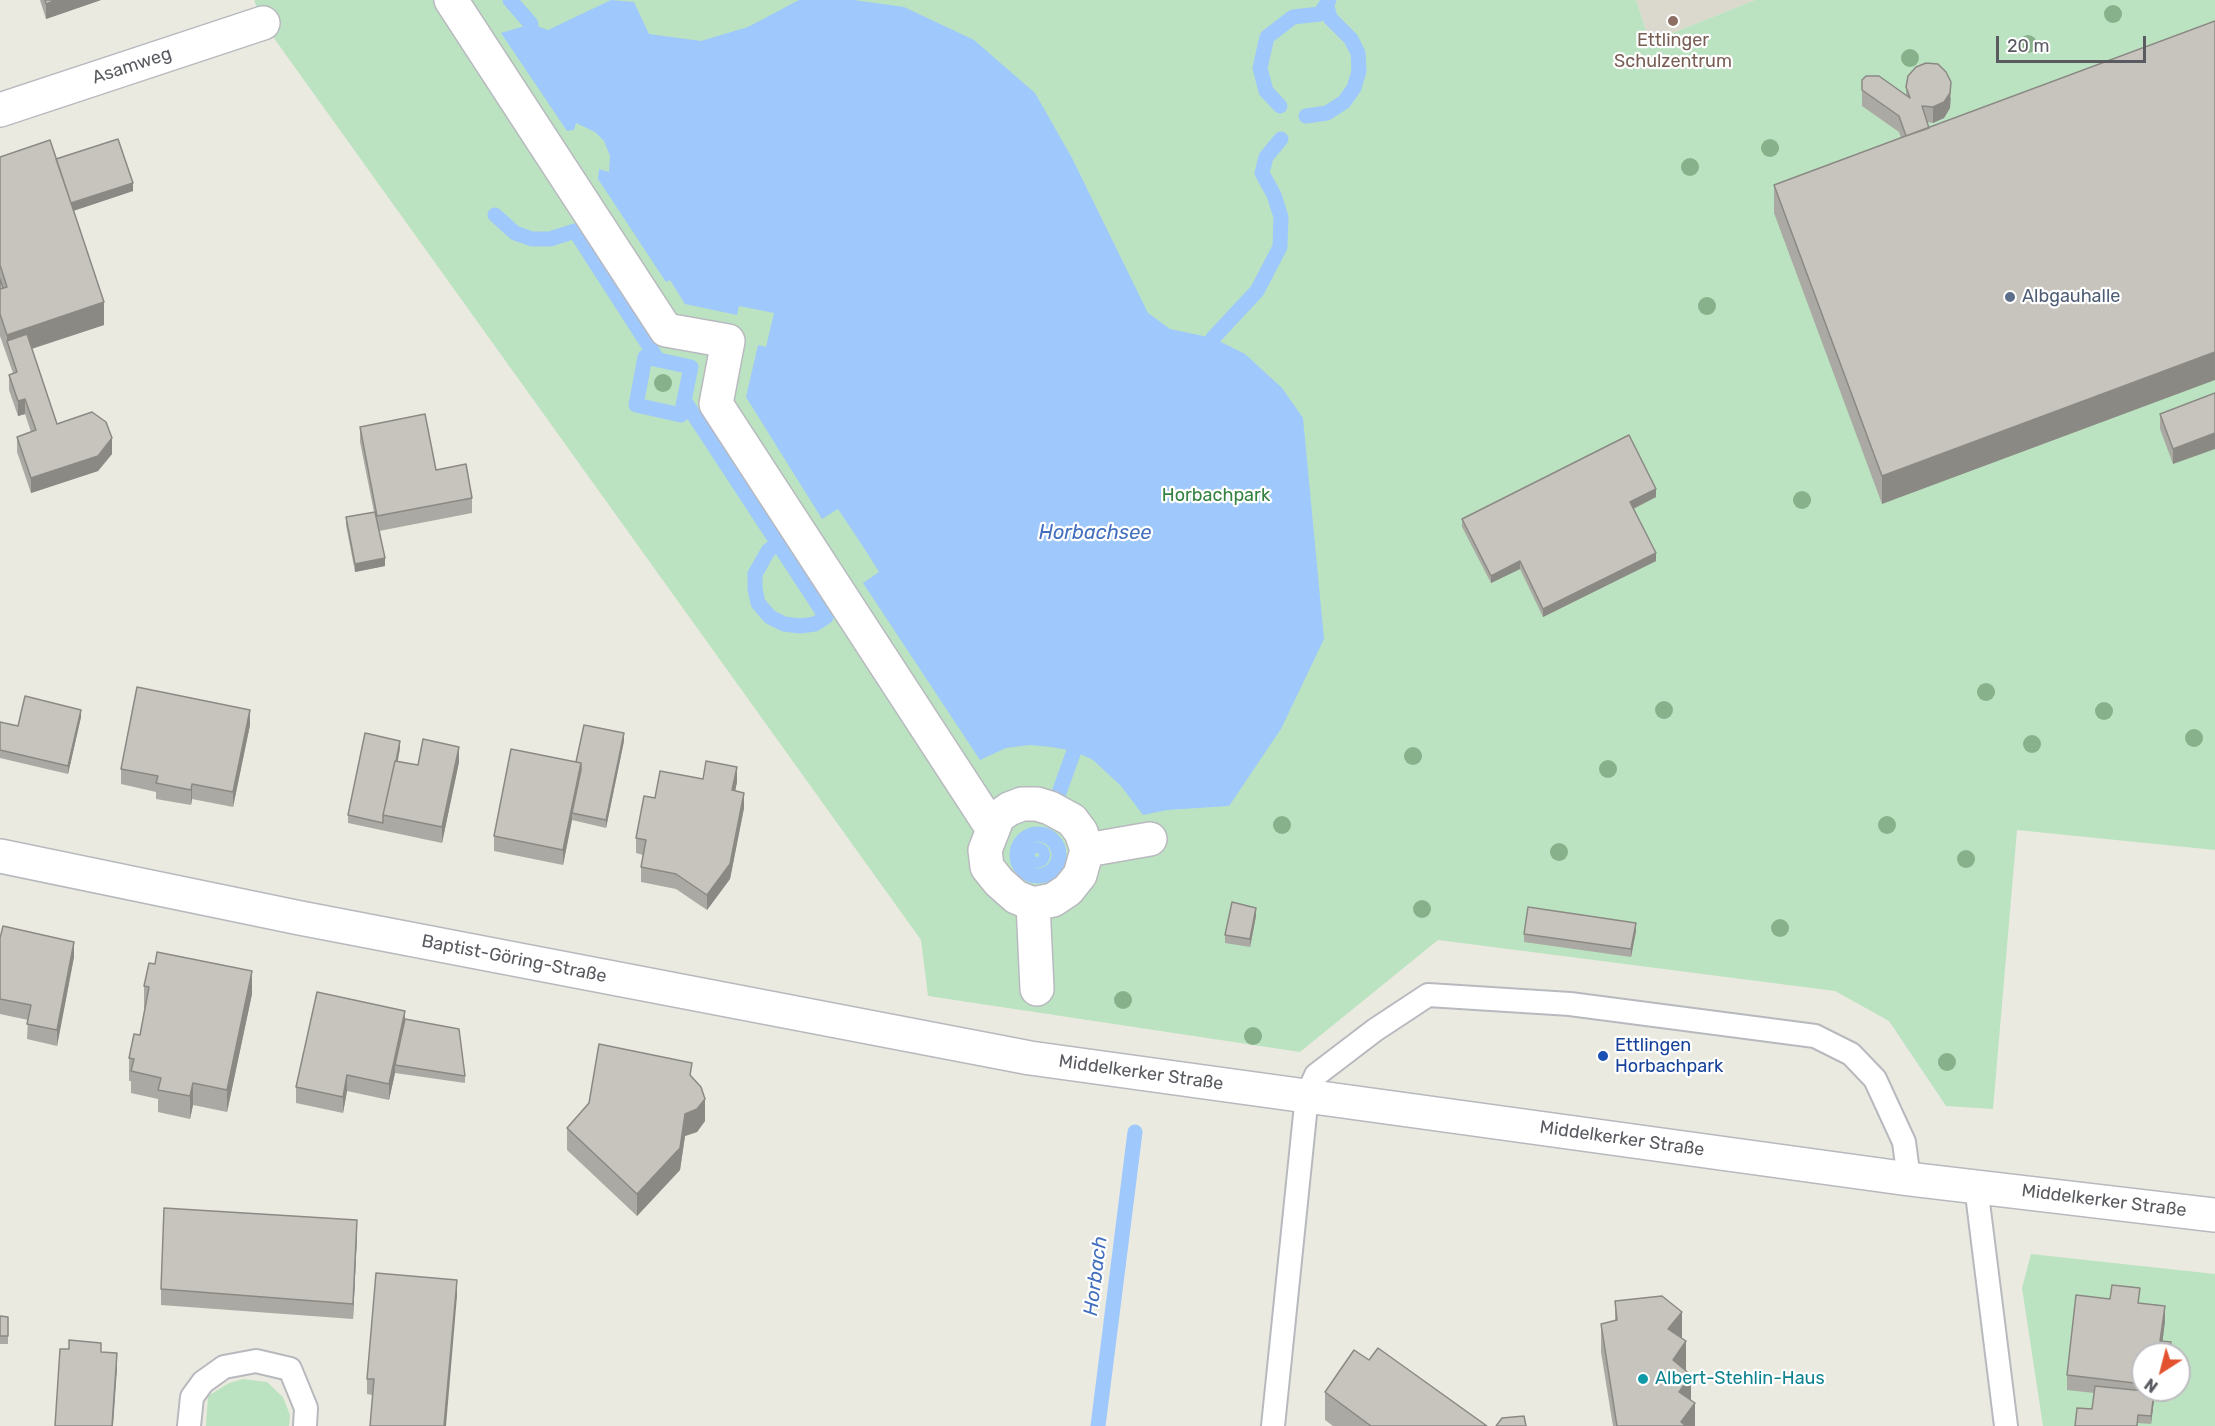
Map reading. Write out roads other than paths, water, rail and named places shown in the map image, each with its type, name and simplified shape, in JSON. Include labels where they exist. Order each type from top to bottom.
[{"type":"street","points":[[451,0],[666,330],[728,341],[716,404],[992,828]]},
{"type":"street","name":"Asamweg","points":[[0,110],[263,23]]},
{"type":"street","points":[[1022,804],[1037,804],[1053,809],[1072,820],[1081,832],[1087,850],[1080,874],[1068,890],[1053,900],[1033,904],[1016,897],[987,867],[985,850],[992,828],[998,817],[1008,808],[1022,804]]},
{"type":"street","points":[[1087,850],[1150,839]]},
{"type":"street","name":"Baptist-Göring-Straße","points":[[0,856],[300,918],[1030,1058]]},
{"type":"street","points":[[1033,904],[1037,988]]},
{"type":"street","name":"Middelkerker Straße","points":[[1030,1058],[1909,1179],[2215,1215]]},
{"type":"lane","points":[[1273,1426],[1307,1095],[1316,1075],[1375,1030],[1428,995],[1570,1004],[1815,1036],[1851,1053],[1875,1079],[1904,1142],[1909,1179]]},
{"type":"lane","points":[[1976,1186],[2006,1426]]},
{"type":"lane","points":[[189,1426],[192,1397],[203,1382],[224,1367],[256,1361],[290,1369],[306,1408],[305,1426]]},
{"type":"water","name":"Horbachsee","points":[[611,0],[634,2],[649,34],[701,41],[748,27],[799,0],[854,0],[904,7],[974,40],[1035,93],[1072,158],[1148,313],[1170,329],[1213,338],[1245,354],[1282,388],[1303,418],[1324,639],[1281,729],[1229,806],[1167,810],[1143,815],[1121,786],[1093,760],[1074,751],[1030,745],[1006,748],[980,760],[863,583],[879,572],[864,548],[838,509],[822,519],[746,397],[758,345],[766,347],[774,313],[739,306],[737,315],[685,304],[670,280],[666,282],[598,179],[599,169],[609,172],[610,156],[604,141],[595,132],[576,123],[574,130],[567,131],[501,33],[531,24],[548,30]]},
{"type":"waterway","name":"Horbach","points":[[510,0],[531,24]]},
{"type":"waterway","points":[[1280,106],[1266,91],[1260,68],[1267,37],[1293,17],[1320,14],[1329,0]]},
{"type":"waterway","points":[[1306,116],[1327,113],[1344,102],[1354,88],[1359,71],[1358,53],[1351,39],[1330,18],[1327,6]]},
{"type":"waterway","points":[[1213,338],[1257,291],[1280,247],[1281,217],[1274,195],[1262,173],[1266,157],[1281,139]]},
{"type":"waterway","points":[[495,215],[515,233],[532,239],[550,239],[575,231],[658,360]]},
{"type":"waterway","points":[[645,357],[691,367],[681,415],[636,405],[645,357]]},
{"type":"waterway","points":[[684,400],[826,617],[815,624],[800,626],[784,624],[770,617],[758,603],[755,574],[768,551],[777,544]]},
{"type":"waterway","points":[[1052,812],[1074,751]]},
{"type":"waterway","points":[[1038,834],[1046,835],[1053,840],[1058,847],[1059,855],[1058,863],[1053,870],[1046,875],[1038,876],[1030,875],[1023,870],[1018,863],[1017,855],[1018,847],[1023,840],[1030,835],[1038,834]]},
{"type":"waterway","points":[[1037,850],[1041,851],[1042,855],[1041,859],[1037,860],[1033,859],[1032,855],[1033,851],[1037,850]]},
{"type":"waterway","name":"Horbach","points":[[1098,1426],[1135,1132]]},
{"type":"place","name":"Ettlinger Schulzentrum","points":[[1673,21]]},
{"type":"place","name":"Albgauhalle","points":[[2010,297]]},
{"type":"place","name":"Ettlingen Horbachpark","points":[[1603,1056]]},
{"type":"place","name":"Albert-Stehlin-Haus","points":[[1643,1379]]},
{"type":"park label","name":"Horbachpark","points":[[1216,496]]}]
